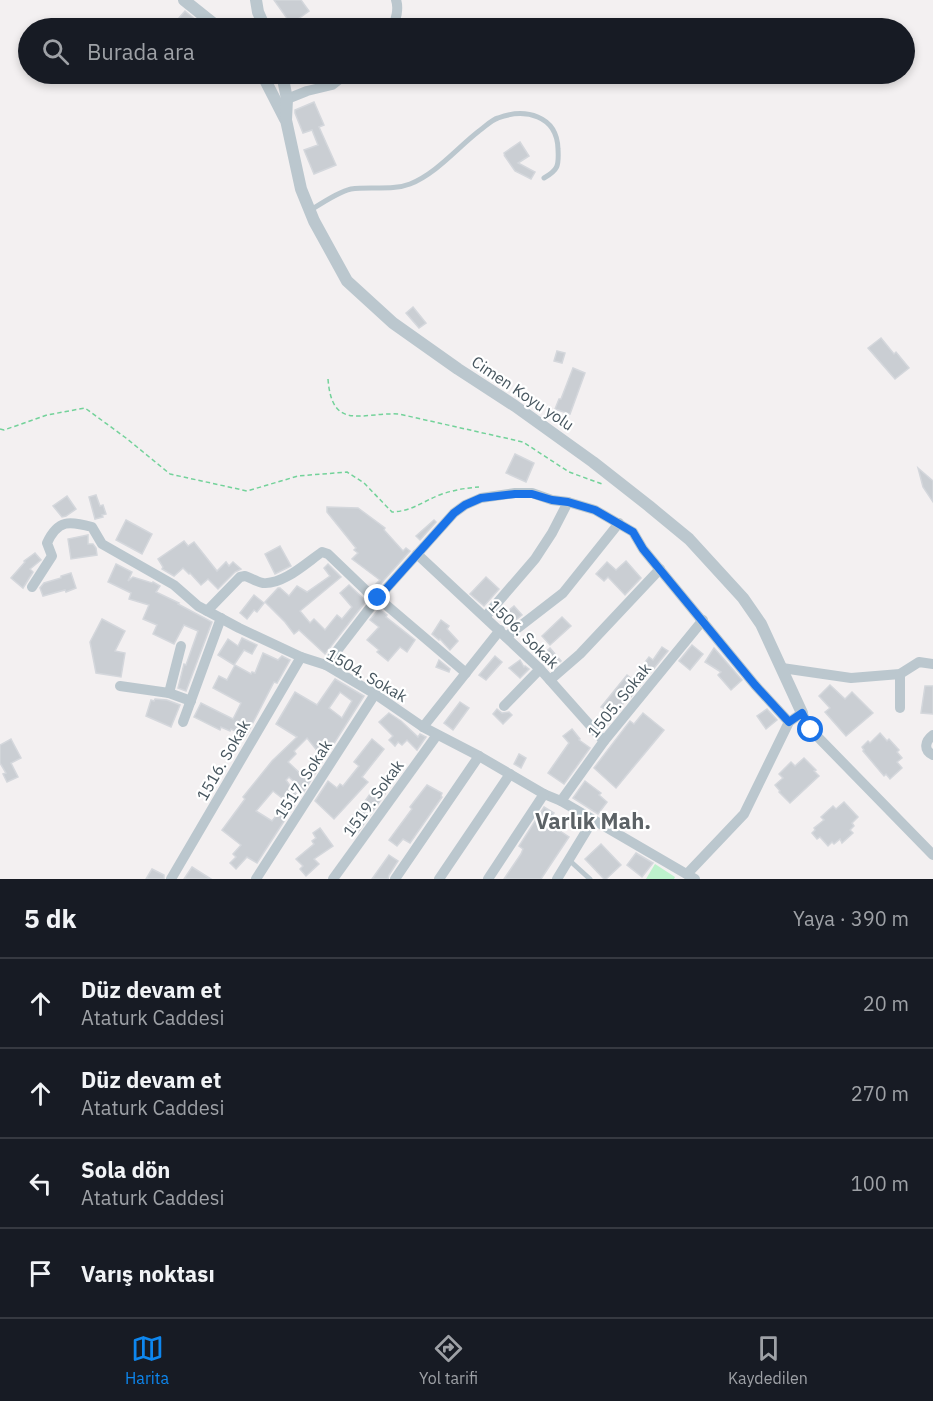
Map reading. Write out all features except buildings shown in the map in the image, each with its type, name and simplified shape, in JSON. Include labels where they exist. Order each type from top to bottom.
[{"type":"street","points":[[184,0],[206,18]]},
{"type":"street","points":[[256,0],[261,18]]},
{"type":"street","points":[[395,18],[396,0]]},
{"type":"street","points":[[267,84],[286,120]]},
{"type":"street","name":"Cimen Koyu yolu","points":[[284,84],[287,99],[286,120],[301,189],[314,221],[347,281],[402,330],[593,462],[689,539],[743,598],[761,624],[802,713]]},
{"type":"street","points":[[287,99],[333,84]]},
{"type":"street","points":[[326,665],[377,599],[454,513],[481,498],[532,494],[595,510],[633,532],[643,549],[755,685],[789,722]]},
{"type":"street","points":[[485,616],[535,559],[568,502]]},
{"type":"street","name":"1504. Sokak","points":[[32,587],[52,556],[47,543],[51,535],[61,525],[70,522],[92,527],[102,544],[174,585],[198,606],[301,657],[326,665],[375,694],[423,728],[561,801],[691,877]]},
{"type":"street","points":[[423,728],[466,674],[503,633],[563,593],[619,523]]},
{"type":"street","points":[[207,610],[240,578],[245,576],[261,583],[275,583],[322,552],[328,554],[377,599],[466,674]]},
{"type":"street","name":"1506. Sokak","points":[[417,554],[540,669],[604,741]]},
{"type":"street","points":[[550,680],[580,654],[660,569]]},
{"type":"street","points":[[183,722],[221,618]]},
{"type":"street","name":"1505. Sokak","points":[[561,801],[604,741],[703,620]]},
{"type":"street","points":[[169,693],[181,646]]},
{"type":"street","name":"1516. Sokak","points":[[171,879],[301,657]]},
{"type":"street","points":[[782,668],[851,678],[900,674],[918,662],[933,664]]},
{"type":"street","points":[[504,705],[540,669]]},
{"type":"street","points":[[900,674],[900,708]]},
{"type":"street","points":[[120,686],[169,693],[191,701]]},
{"type":"street","name":"1517. Sokak","points":[[256,879],[375,694]]},
{"type":"street","points":[[691,877],[744,814],[789,722],[802,713],[811,730],[933,855]]},
{"type":"street","name":"1519. Sokak","points":[[333,879],[437,735]]},
{"type":"street","points":[[933,735],[928,739],[926,749],[933,755]]},
{"type":"street","points":[[395,879],[479,756]]},
{"type":"street","points":[[439,879],[510,774]]},
{"type":"street","points":[[488,879],[544,794]]},
{"type":"street","points":[[557,879],[593,820]]},
{"type":"lane","points":[[309,210],[350,189],[381,189],[409,184],[432,171],[496,118],[523,113],[537,116],[552,128],[558,137],[559,162],[555,172],[543,178]]},
{"type":"lane","points":[[569,860],[590,879]]},
{"type":"path","points":[[328,379],[332,402],[336,409],[343,413],[351,416],[399,414],[523,442],[568,472],[609,487]]},
{"type":"path","points":[[0,429],[4,430],[47,415],[85,408],[170,474],[247,491],[298,476],[347,472],[364,483],[392,512],[401,512],[463,488],[482,487]]},
{"type":"green space","points":[[655,864],[675,877],[674,879],[646,879]]},
{"type":"district","name":"Varlık Mah.","points":[[593,820]]},
{"type":"route","points":[[378,598],[454,513],[481,498],[532,494],[595,510],[633,532],[643,549],[755,685],[789,722],[802,713],[811,730]]}]
